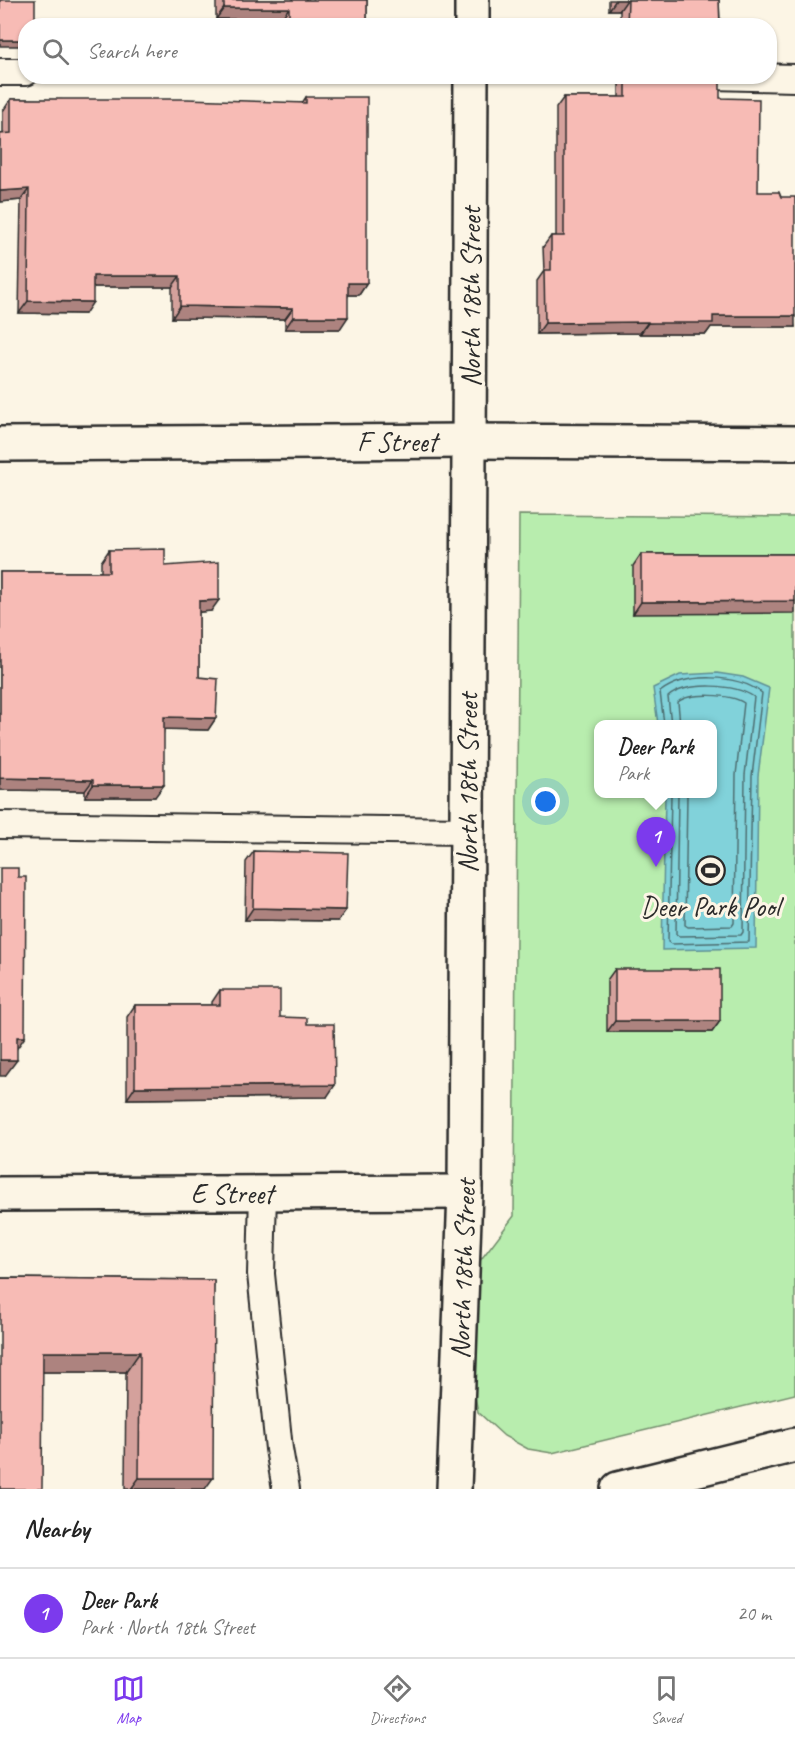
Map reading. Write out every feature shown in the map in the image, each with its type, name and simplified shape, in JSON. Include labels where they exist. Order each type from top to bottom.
[{"type":"street","points":[[472,0],[472,18]]},
{"type":"street","name":"North 18th Street","points":[[454,1489],[465,1192],[471,84]]},
{"type":"street","name":"F Street","points":[[0,444],[469,441],[795,442]]},
{"type":"street","name":"E Street","points":[[0,1194],[465,1192]]},
{"type":"street","points":[[618,1489],[795,1445]]},
{"type":"lane","points":[[0,72],[18,72]]},
{"type":"lane","points":[[777,78],[795,78]]},
{"type":"lane","points":[[0,825],[467,831]]},
{"type":"lane","points":[[263,1192],[261,1274],[279,1449],[286,1489]]},
{"type":"green space","points":[[519,515],[795,517],[795,1394],[552,1453],[528,1449],[504,1436],[478,1412],[469,1366],[473,1270],[514,1216]]},
{"type":"water","name":"Deer Park Pool","points":[[717,673],[743,677],[769,688],[758,776],[756,948],[662,950],[665,798],[717,798],[717,720],[657,720],[653,688],[680,675]]},
{"type":"building","points":[[0,0],[35,0],[35,18],[18,18],[18,40],[0,40]]},
{"type":"building","points":[[224,0],[367,0],[367,18],[289,18],[289,8],[224,8]]},
{"type":"building","points":[[628,0],[719,0],[720,18],[627,18]]},
{"type":"building","points":[[626,84],[720,84],[720,98],[759,99],[758,192],[779,192],[781,197],[795,197],[795,316],[713,316],[713,323],[545,323],[544,270],[551,270],[551,236],[564,236],[564,97],[626,97]]},
{"type":"building","points":[[306,97],[367,97],[367,283],[348,283],[348,317],[293,317],[293,308],[180,306],[180,276],[93,276],[93,302],[28,301],[29,189],[0,191],[0,134],[11,133],[11,99],[187,99],[306,103]]},
{"type":"building","points":[[165,549],[165,566],[219,562],[219,600],[199,601],[199,677],[218,679],[216,718],[164,717],[164,785],[93,785],[93,780],[0,778],[0,572],[109,572],[109,550]]},
{"type":"building","points":[[641,554],[795,554],[795,601],[641,602]]},
{"type":"building","points":[[254,851],[348,853],[346,910],[253,908]]},
{"type":"building","points":[[0,868],[18,868],[18,877],[26,877],[25,1037],[17,1037],[17,1060],[0,1060]]},
{"type":"building","points":[[615,969],[720,969],[720,1021],[615,1021]]},
{"type":"building","points":[[220,990],[280,990],[280,1017],[307,1018],[307,1024],[334,1024],[335,1085],[135,1087],[135,1005],[220,1005]]},
{"type":"building","points":[[0,1278],[214,1280],[213,1478],[139,1478],[140,1352],[43,1352],[42,1489],[0,1489]]},
{"type":"place","name":"Deer Park","points":[[656,867]]},
{"type":"place","name":"Deer Park Pool","points":[[710,871]]}]
